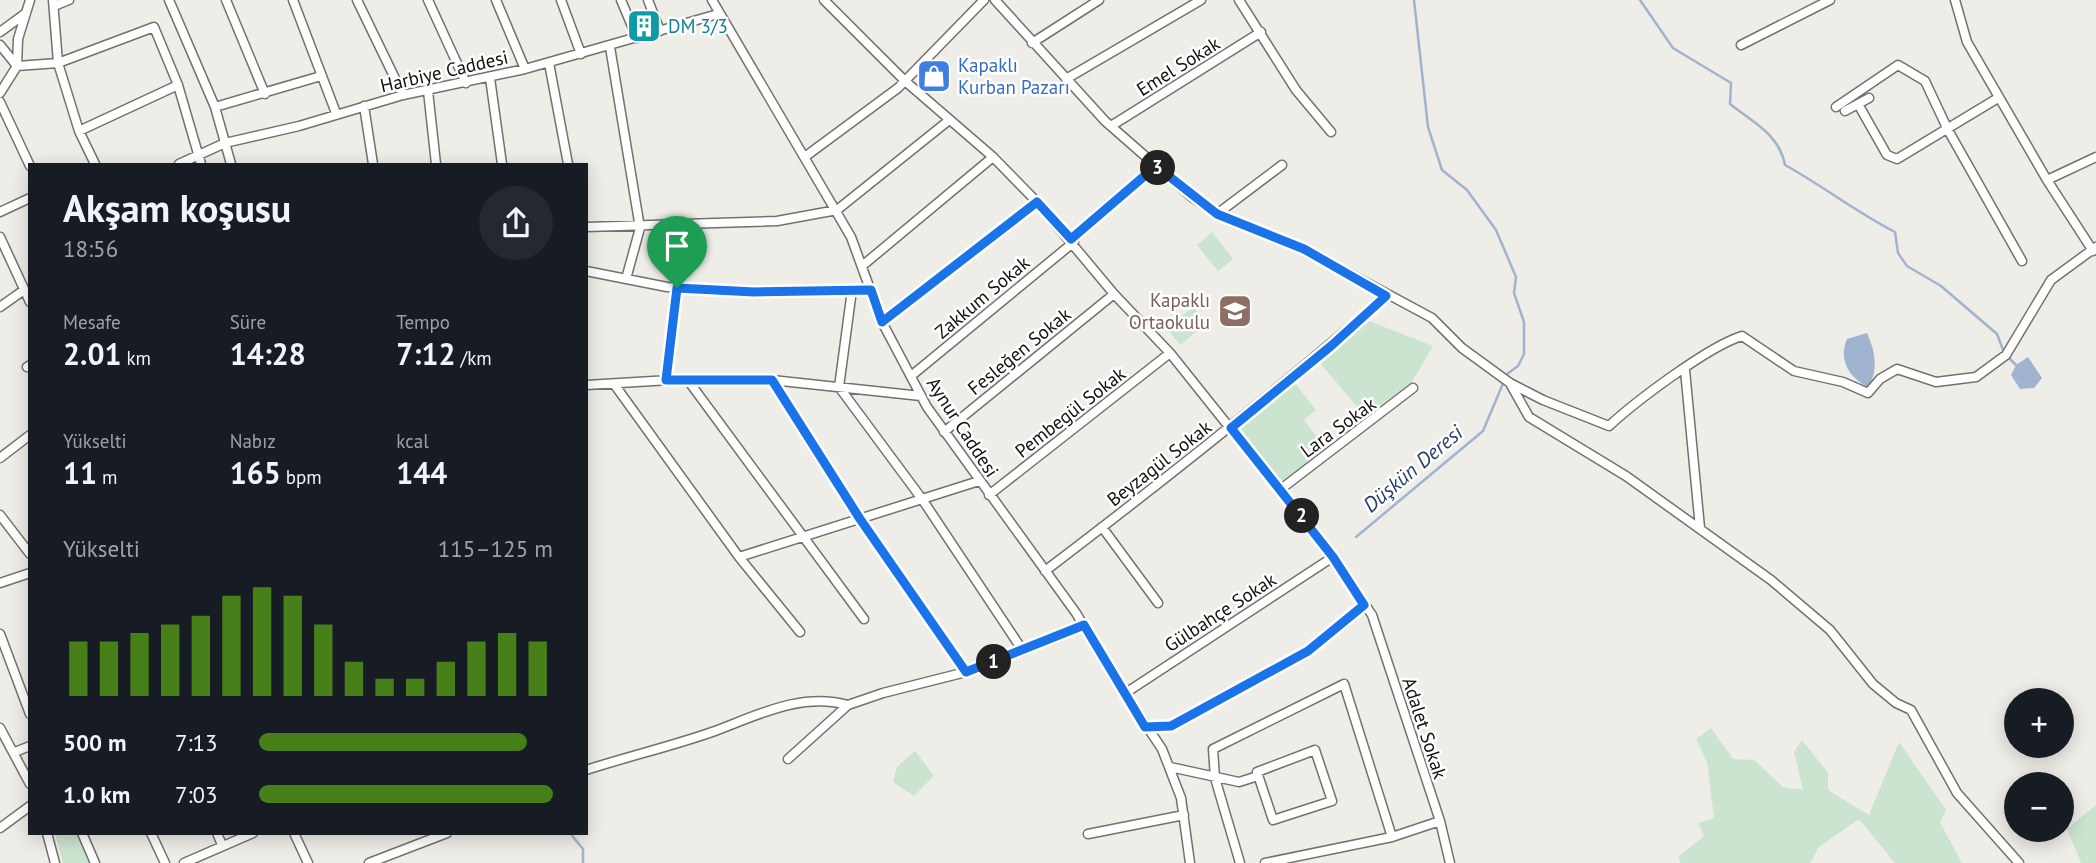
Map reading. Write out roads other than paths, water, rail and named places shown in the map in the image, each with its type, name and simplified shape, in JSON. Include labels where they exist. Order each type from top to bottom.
[{"type":"street","points":[[0,93],[17,66],[18,40],[30,0]]},
{"type":"street","points":[[69,0],[54,3],[58,64],[79,131],[95,163]]},
{"type":"street","points":[[169,0],[215,107],[231,163]]},
{"type":"street","points":[[226,0],[265,94]]},
{"type":"street","points":[[293,0],[336,113]]},
{"type":"street","points":[[357,0],[403,95]]},
{"type":"street","points":[[428,0],[466,83]]},
{"type":"street","points":[[496,0],[525,69]]},
{"type":"street","points":[[561,0],[581,54]]},
{"type":"street","points":[[621,0],[637,38]]},
{"type":"street","points":[[648,0],[660,31]]},
{"type":"street","name":"Aynur Caddesi","points":[[712,0],[837,210],[862,266],[882,322],[921,396],[944,432],[1084,625],[1124,694],[1162,749],[1184,815],[1190,863]]},
{"type":"street","name":"Adalet Sokak","points":[[824,0],[948,121],[993,157],[1072,240],[1114,294],[1170,353],[1333,557],[1372,615],[1440,821],[1450,863]]},
{"type":"street","points":[[806,156],[905,81],[984,0]]},
{"type":"street","points":[[995,0],[1111,126],[1217,214],[1304,249],[1386,296],[1432,318],[1462,348],[1510,383],[1543,400],[1609,426],[1631,406],[1742,336],[1794,371],[1843,382],[1868,393],[1880,379],[1897,369],[1936,382],[1976,377],[2006,355],[2051,281],[2094,250],[2047,180],[1998,98],[1967,42],[1955,0]]},
{"type":"street","points":[[1032,43],[1099,0]]},
{"type":"street","points":[[1066,79],[1200,0]]},
{"type":"street","points":[[1239,0],[1296,90],[1331,132]]},
{"type":"street","points":[[1741,45],[1830,0]]},
{"type":"street","points":[[0,32],[26,13]]},
{"type":"street","name":"Harbiye Caddesi","points":[[200,160],[225,143],[403,95],[549,63],[718,14]]},
{"type":"street","points":[[17,66],[58,64],[155,27],[177,85],[200,160]]},
{"type":"street","name":"Emel Sokak","points":[[1111,126],[1261,32]]},
{"type":"street","points":[[0,45],[17,66]]},
{"type":"street","points":[[610,47],[639,228],[626,279]]},
{"type":"street","points":[[549,63],[568,163]]},
{"type":"street","points":[[1868,98],[1841,109],[1898,65],[1925,81],[1948,130],[2022,261]]},
{"type":"street","points":[[215,107],[321,76]]},
{"type":"street","points":[[490,78],[502,163]]},
{"type":"street","points":[[79,131],[177,85]]},
{"type":"street","points":[[428,90],[436,163]]},
{"type":"street","points":[[1858,104],[1891,158],[1903,158],[1998,98]]},
{"type":"street","points":[[0,102],[29,163]]},
{"type":"street","points":[[364,106],[373,163]]},
{"type":"street","points":[[588,228],[777,221],[837,210],[948,121]]},
{"type":"street","points":[[862,266],[993,157]]},
{"type":"street","points":[[2047,180],[2096,157]]},
{"type":"street","points":[[1217,214],[1282,165]]},
{"type":"street","name":"Zakkum Sokak","points":[[911,376],[1156,166]]},
{"type":"street","points":[[0,212],[28,199]]},
{"type":"street","points":[[882,322],[1037,202]]},
{"type":"street","points":[[0,237],[28,298]]},
{"type":"street","points":[[588,271],[677,288],[754,292],[871,290]]},
{"type":"street","points":[[666,380],[677,288]]},
{"type":"street","points":[[4,304],[24,290]]},
{"type":"street","points":[[852,290],[839,387],[922,499],[1023,652]]},
{"type":"street","name":"Fesleğen Sokak","points":[[944,432],[1114,294]]},
{"type":"street","name":"Beyzagül Sokak","points":[[1045,570],[1231,428],[1331,346],[1386,296]]},
{"type":"street","name":"Pembegül Sokak","points":[[989,495],[1170,353]]},
{"type":"street","points":[[1685,370],[1700,528]]},
{"type":"street","points":[[687,379],[864,619]]},
{"type":"street","points":[[588,385],[687,379],[772,380],[921,396]]},
{"type":"street","points":[[772,380],[860,519],[966,672]]},
{"type":"street","points":[[1510,383],[1529,417],[1626,476],[1700,528],[1771,580],[1830,631],[1873,684],[1896,703],[1912,710],[1957,793],[2019,863]]},
{"type":"street","points":[[614,384],[738,556],[800,632]]},
{"type":"street","name":"Lara Sokak","points":[[1281,489],[1413,388]]},
{"type":"street","points":[[0,458],[27,437]]},
{"type":"street","points":[[738,556],[979,481]]},
{"type":"street","points":[[0,515],[28,551]]},
{"type":"street","points":[[1102,527],[1158,603]]},
{"type":"street","name":"Gülbahçe Sokak","points":[[1124,694],[1333,557]]},
{"type":"street","points":[[0,583],[28,574]]},
{"type":"street","points":[[1145,727],[1171,726],[1308,651],[1364,605]]},
{"type":"street","points":[[788,759],[848,705],[966,672],[1023,652],[1084,625]]},
{"type":"street","points":[[0,634],[3,649],[28,709]]},
{"type":"street","points":[[1240,863],[1215,778],[1213,749],[1343,684],[1392,837]]},
{"type":"street","points":[[588,769],[714,731],[766,709],[828,700],[848,705]]},
{"type":"street","points":[[2,734],[15,752],[28,779]]},
{"type":"street","points":[[15,752],[28,747]]},
{"type":"street","points":[[1315,750],[1332,801],[1273,820],[1258,776],[1257,772],[1265,767],[1315,750]]},
{"type":"street","points":[[1170,767],[1239,782],[1258,776]]},
{"type":"street","points":[[0,828],[28,807]]},
{"type":"street","points":[[1088,834],[1184,815]]},
{"type":"street","points":[[1265,863],[1392,837],[1440,821]]},
{"type":"street","points":[[48,835],[55,863]]},
{"type":"street","points":[[83,835],[94,863]]},
{"type":"street","points":[[152,835],[164,863]]},
{"type":"street","points":[[218,835],[222,845]]},
{"type":"street","points":[[184,863],[248,835]]},
{"type":"street","points":[[295,835],[308,863]]},
{"type":"street","points":[[369,863],[442,835]]},
{"type":"water","points":[[1867,333],[1875,360],[1874,374],[1868,387],[1855,379],[1847,367],[1844,354],[1847,339]]},
{"type":"water","points":[[2028,357],[2042,378],[2034,388],[2020,389],[2011,375],[2016,365]]},
{"type":"waterway","name":"Düşkün Deresi","points":[[1356,537],[1483,431],[1507,374],[1518,366],[1524,354],[1524,322],[1514,293],[1516,277],[1496,230],[1467,190],[1442,170],[1428,127],[1414,0]]},
{"type":"waterway","points":[[1640,0],[1673,48],[1731,83],[1730,104],[1771,137],[1782,154],[1785,165],[1895,232],[1898,253],[1907,266],[1941,286],[1997,334],[2003,350]]},
{"type":"waterway","points":[[2008,357],[2016,365]]},
{"type":"waterway","points":[[572,835],[583,849],[583,863]]},
{"type":"place","name":"DM 3/3","points":[[644,26]]},
{"type":"place","name":"Kapaklı Kurban Pazarı","points":[[934,76]]},
{"type":"place","name":"Kapaklı Ortaokulu","points":[[1235,311]]}]
